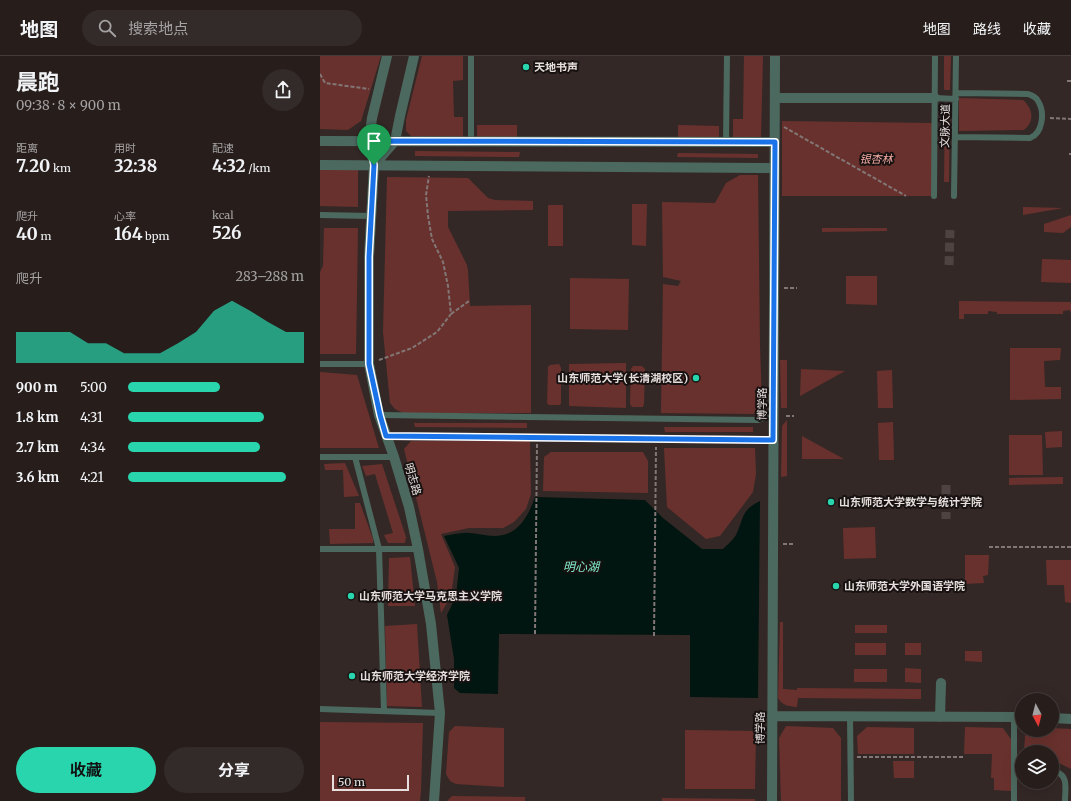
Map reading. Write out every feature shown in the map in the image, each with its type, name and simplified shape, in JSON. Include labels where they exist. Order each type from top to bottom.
[{"type":"street","name":"明志路","points":[[387,56],[372,118],[369,141],[374,165],[369,257],[369,364],[380,415],[409,507],[431,624],[440,713],[434,801]]},
{"type":"street","points":[[374,165],[395,141],[414,56]]},
{"type":"street","name":"博学路","points":[[772,801],[775,56]]},
{"type":"street","points":[[775,98],[935,98]]},
{"type":"street","points":[[320,141],[775,142]]},
{"type":"street","points":[[320,165],[774,168]]},
{"type":"street","points":[[940,717],[941,683]]},
{"type":"street","points":[[772,716],[1015,717]]},
{"type":"street","points":[[1059,718],[1071,719]]},
{"type":"lane","points":[[471,56],[471,141]]},
{"type":"lane","points":[[726,142],[727,56]]},
{"type":"lane","name":"文脉大道","points":[[934,196],[935,56]]},
{"type":"lane","name":"文脉大道","points":[[954,196],[956,56]]},
{"type":"lane","points":[[935,98],[1028,94],[1039,102],[1041,108],[1041,126],[1034,137],[955,137]]},
{"type":"lane","points":[[320,215],[372,216]]},
{"type":"lane","points":[[320,364],[369,364]]},
{"type":"lane","points":[[380,415],[656,420],[758,420],[766,417]]},
{"type":"lane","points":[[386,436],[537,437],[656,440],[773,440]]},
{"type":"lane","points":[[355,456],[379,549],[384,711]]},
{"type":"lane","points":[[320,457],[394,457]]},
{"type":"lane","points":[[320,549],[418,549]]},
{"type":"lane","points":[[320,709],[440,713]]},
{"type":"lane","points":[[850,717],[851,801]]},
{"type":"lane","points":[[1014,801],[1017,737]]},
{"type":"lane","points":[[1059,772],[1062,773],[1065,778],[1065,801]]},
{"type":"path","points":[[320,74],[325,83],[378,90]]},
{"type":"path","points":[[1041,118],[1071,119]]},
{"type":"path","points":[[775,122],[906,196]]},
{"type":"path","points":[[431,165],[426,195],[428,216],[432,239],[443,262],[448,286],[451,314]]},
{"type":"path","points":[[774,288],[797,288]]},
{"type":"path","points":[[369,364],[412,348],[437,332],[451,314],[470,301]]},
{"type":"path","points":[[786,416],[794,416]]},
{"type":"path","points":[[535,634],[537,437]]},
{"type":"path","points":[[654,636],[656,440]]},
{"type":"path","points":[[988,547],[1071,547]]},
{"type":"path","points":[[850,757],[964,757]]},
{"type":"green space","points":[[320,56],[381,56],[361,121],[348,130],[320,129]]},
{"type":"green space","points":[[422,56],[463,56],[463,80],[453,81],[454,117],[463,117],[463,137],[413,138],[406,131],[406,120]]},
{"type":"green space","points":[[744,56],[763,56],[761,137],[733,137],[733,119],[743,119]]},
{"type":"green space","points":[[944,56],[951,56],[950,90],[944,89]]},
{"type":"green space","points":[[959,98],[1023,100],[1031,111],[1030,123],[1024,130],[959,131]]},
{"type":"green space","points":[[945,104],[950,105],[949,182],[944,182]]},
{"type":"green space","name":"银杏林","points":[[782,121],[932,123],[934,196],[782,196]]},
{"type":"green space","points":[[477,125],[517,125],[517,137],[477,137]]},
{"type":"green space","points":[[678,125],[719,126],[719,138],[678,138]]},
{"type":"green space","points":[[415,151],[520,152],[519,157],[415,156]]},
{"type":"green space","points":[[678,153],[758,154],[758,158],[677,157]]},
{"type":"green space","points":[[320,165],[358,165],[358,207],[320,206]]},
{"type":"green space","points":[[740,175],[758,175],[762,403],[759,410],[755,414],[661,413],[663,284],[678,286],[681,281],[663,277],[662,202],[715,203],[726,183]]},
{"type":"green space","points":[[387,177],[468,178],[488,198],[495,200],[533,201],[533,210],[448,211],[448,227],[467,265],[470,306],[531,305],[531,413],[403,413],[395,409],[390,403],[383,332]]},
{"type":"green space","points":[[632,204],[647,204],[646,246],[632,245]]},
{"type":"green space","points":[[548,205],[563,205],[563,246],[548,246]]},
{"type":"green space","points":[[1023,207],[1063,208],[1023,215]]},
{"type":"green space","points":[[1071,215],[1071,227],[1063,233],[1044,232],[1044,224]]},
{"type":"green space","points":[[324,228],[358,228],[356,354],[320,354],[320,272],[323,266]]},
{"type":"green space","points":[[822,228],[887,228],[887,231],[822,232]]},
{"type":"green space","points":[[1042,259],[1071,260],[1071,283],[1041,282]]},
{"type":"green space","points":[[846,276],[877,276],[877,305],[846,304]]},
{"type":"green space","points":[[570,278],[629,279],[628,330],[570,329]]},
{"type":"green space","points":[[959,301],[1071,302],[1071,314],[1070,310],[1063,311],[1063,314],[997,314],[997,312],[988,311],[988,314],[964,314],[964,319],[959,319]]},
{"type":"green space","points":[[1010,348],[1061,348],[1060,360],[1044,361],[1045,387],[1061,387],[1061,399],[1010,400]]},
{"type":"green space","points":[[780,360],[787,360],[787,408],[781,408]]},
{"type":"green space","points":[[626,363],[626,408],[569,406],[569,364]]},
{"type":"green space","points":[[559,364],[561,368],[561,403],[560,405],[549,405],[547,403],[548,367],[550,365]]},
{"type":"green space","points":[[633,366],[642,366],[645,369],[643,407],[632,407],[630,404],[631,369]]},
{"type":"green space","points":[[801,369],[845,371],[800,396]]},
{"type":"green space","points":[[892,370],[893,408],[878,408],[877,371]]},
{"type":"green space","points":[[320,372],[357,375],[379,448],[320,448]]},
{"type":"green space","points":[[787,420],[787,476],[781,477],[782,426]]},
{"type":"green space","points":[[893,422],[894,460],[879,460],[878,423]]},
{"type":"green space","points":[[414,423],[527,423],[527,428],[415,427]]},
{"type":"green space","points":[[664,427],[753,427],[753,432],[665,432]]},
{"type":"green space","points":[[1062,431],[1062,447],[1046,448],[1045,432]]},
{"type":"green space","points":[[1009,435],[1042,435],[1043,475],[1009,475]]},
{"type":"green space","points":[[802,436],[844,459],[802,459]]},
{"type":"green space","points":[[411,441],[530,441],[531,494],[526,509],[514,522],[503,528],[469,528],[441,534],[455,567],[451,596],[441,613],[437,582],[404,449]]},
{"type":"green space","points":[[664,448],[755,448],[756,474],[753,492],[720,536],[706,539],[667,507]]},
{"type":"green space","points":[[551,452],[643,452],[648,461],[648,493],[543,491],[544,457]]},
{"type":"green space","points":[[345,463],[359,496],[344,497],[343,470],[325,470],[324,464]]},
{"type":"green space","points":[[382,464],[406,537],[405,543],[388,543],[384,535],[393,533],[375,474],[366,476],[362,466]]},
{"type":"green space","points":[[1063,477],[1063,484],[1009,485],[1009,478]]},
{"type":"green space","points":[[355,503],[360,503],[373,539],[373,543],[330,544],[329,529],[355,529]]},
{"type":"green space","points":[[875,527],[876,558],[844,559],[843,528]]},
{"type":"green space","points":[[965,555],[989,555],[988,575],[983,576],[984,583],[965,584]]},
{"type":"green space","points":[[410,557],[415,606],[388,606],[389,558]]},
{"type":"green space","points":[[1046,560],[1071,560],[1071,603],[1065,602],[1064,585],[1047,585]]},
{"type":"green space","points":[[780,622],[783,622],[783,689],[921,689],[921,699],[798,698],[797,707],[784,704],[778,698]]},
{"type":"green space","points":[[417,624],[422,707],[387,706],[385,626]]},
{"type":"green space","points":[[855,625],[887,625],[887,633],[855,633]]},
{"type":"green space","points":[[855,643],[886,643],[886,655],[855,655]]},
{"type":"green space","points":[[905,643],[921,643],[921,655],[905,655]]},
{"type":"green space","points":[[965,651],[982,651],[982,662],[965,661]]},
{"type":"green space","points":[[905,668],[921,669],[921,683],[905,682]]},
{"type":"green space","points":[[854,669],[887,669],[887,682],[854,682]]},
{"type":"green space","points":[[320,722],[423,723],[420,801],[320,801]]},
{"type":"green space","points":[[455,726],[504,728],[504,787],[456,784],[450,781],[446,774],[449,732]]},
{"type":"green space","points":[[786,726],[833,728],[841,738],[841,801],[781,801],[779,738]]},
{"type":"green space","points":[[867,727],[914,728],[914,754],[858,754],[857,736]]},
{"type":"green space","points":[[965,727],[1003,728],[1011,739],[1011,791],[994,790],[994,778],[991,778],[992,754],[964,754]]},
{"type":"green space","points":[[1059,728],[1071,729],[1071,769],[1059,763],[1059,745],[1024,745],[1025,737],[1059,737]]},
{"type":"green space","points":[[685,730],[756,731],[755,789],[685,789]]},
{"type":"green space","points":[[893,761],[914,761],[914,778],[894,778]]},
{"type":"green space","points":[[452,796],[525,797],[525,801],[447,801]]},
{"type":"green space","points":[[662,798],[755,799],[755,801],[662,801]]},
{"type":"water","name":"明心湖","points":[[535,497],[645,500],[663,518],[702,549],[723,549],[736,535],[746,511],[760,501],[758,698],[690,697],[690,635],[499,634],[498,694],[460,693],[454,688],[454,659],[447,615],[456,596],[459,568],[444,536],[460,533],[475,533],[494,536],[510,533],[521,524],[529,512]]},
{"type":"tunnel","points":[[949,265],[950,230]]},
{"type":"tunnel","points":[[946,485],[946,519]]},
{"type":"place","name":"天地书声","points":[[526,67]]},
{"type":"place","name":"山东师范大学(长清湖校区)","points":[[696,378]]},
{"type":"place","name":"山东师范大学数学与统计学院","points":[[831,502]]},
{"type":"place","name":"山东师范大学外国语学院","points":[[836,586]]},
{"type":"place","name":"山东师范大学马克思主义学院","points":[[351,596]]},
{"type":"place","name":"山东师范大学经济学院","points":[[352,676]]},
{"type":"route","points":[[369,141],[775,142],[773,440],[656,440],[537,437],[386,436],[369,364],[369,257],[374,165],[369,141]]}]
